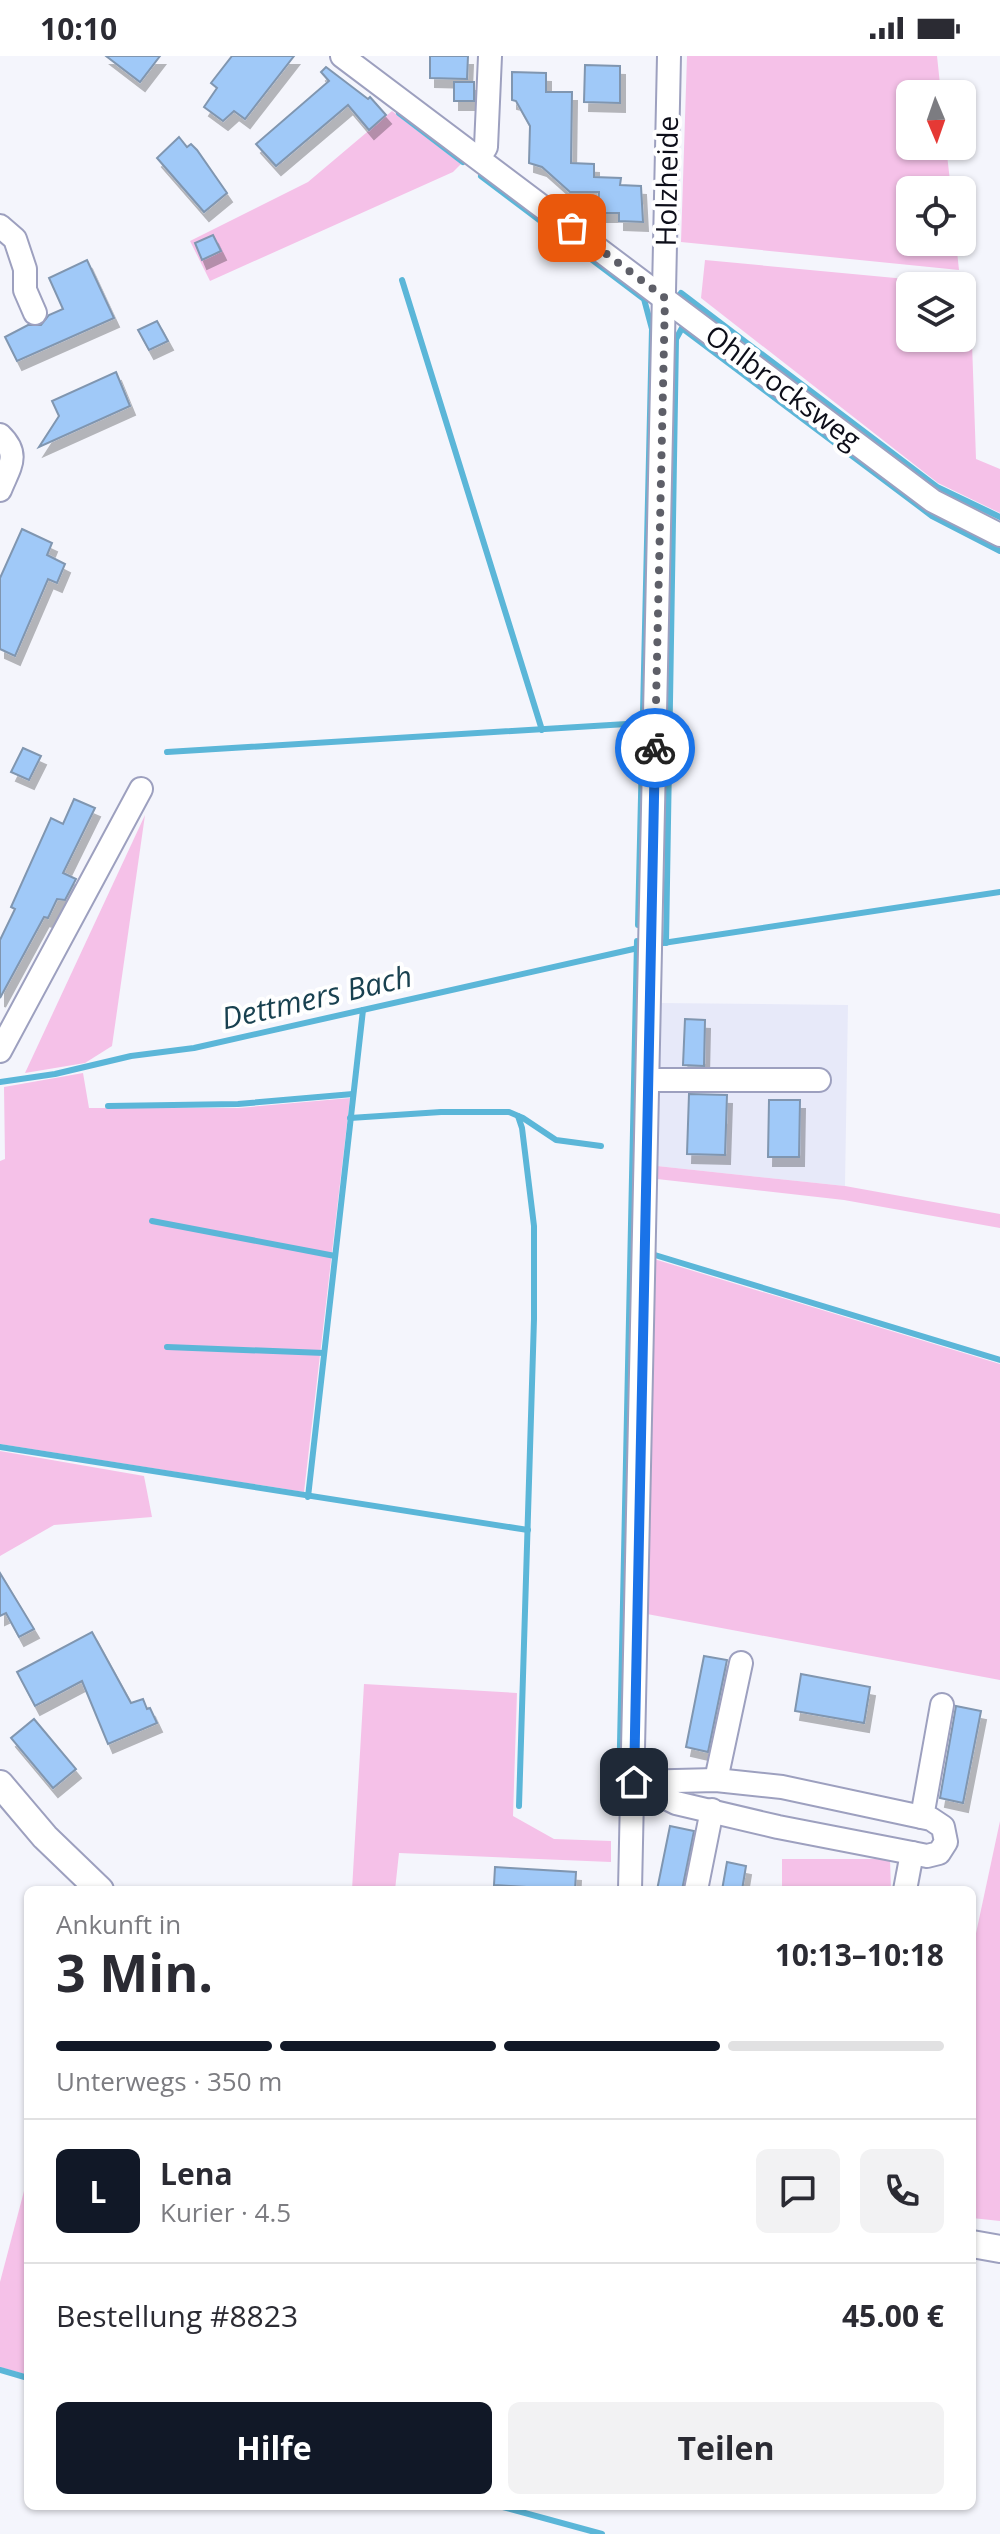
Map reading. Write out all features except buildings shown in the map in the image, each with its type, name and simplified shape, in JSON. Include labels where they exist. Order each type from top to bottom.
[{"type":"main road","points":[[0,1784],[45,1837],[96,1886]]},
{"type":"main road","points":[[976,2245],[1000,2249]]},
{"type":"street","name":"Ohlbrocksweg","points":[[342,56],[933,501],[1000,535]]},
{"type":"street","points":[[479,158],[486,147],[490,56]]},
{"type":"street","name":"Holzheide","points":[[630,1886],[669,56]]},
{"type":"street","points":[[0,226],[15,239],[25,269],[25,290],[35,313]]},
{"type":"street","points":[[0,435],[9,444],[13,458],[0,490]]},
{"type":"street","points":[[0,1051],[141,789]]},
{"type":"street","points":[[649,1080],[819,1080]]},
{"type":"street","points":[[716,1780],[741,1663]]},
{"type":"street","points":[[922,1817],[942,1705]]},
{"type":"street","points":[[716,1780],[782,1787],[931,1819],[943,1827],[946,1842],[939,1853],[927,1856],[778,1827],[676,1803],[634,1782],[716,1780]]},
{"type":"street","points":[[697,1886],[712,1810]]},
{"type":"street","points":[[906,1886],[912,1853]]},
{"type":"shaded area","points":[[687,56],[937,56],[940,80],[896,80],[896,160],[948,160],[949,176],[896,176],[896,256],[958,256],[959,270],[681,242]]},
{"type":"shaded area","points":[[392,111],[461,164],[453,172],[210,281],[190,241],[308,182]]},
{"type":"shaded area","points":[[705,260],[896,278],[896,352],[972,352],[976,459],[1000,469],[1000,513],[938,483],[701,298]]},
{"type":"shaded area","points":[[145,815],[112,1046],[85,1063],[25,1073]]},
{"type":"shaded area","points":[[660,1003],[848,1005],[845,1186],[657,1166]]},
{"type":"shaded area","points":[[83,1073],[89,1108],[238,1108],[350,1098],[304,1492],[0,1444],[0,1161],[5,1159],[4,1087]]},
{"type":"shaded area","points":[[657,1166],[845,1186],[1000,1214],[1000,1228],[844,1200],[657,1179]]},
{"type":"shaded area","points":[[654,1259],[1000,1364],[1000,1680],[647,1614]]},
{"type":"shaded area","points":[[0,1451],[144,1476],[152,1517],[54,1525],[0,1556]]},
{"type":"shaded area","points":[[364,1684],[517,1693],[513,1816],[554,1839],[611,1841],[611,1862],[399,1853],[395,1886],[352,1886]]},
{"type":"shaded area","points":[[1000,1821],[1000,2221],[976,2218],[976,1933]]},
{"type":"shaded area","points":[[782,1859],[890,1859],[891,1886],[782,1886]]},
{"type":"shaded area","points":[[24,2191],[24,2374],[0,2367],[0,2282]]},
{"type":"waterway","points":[[399,113],[463,162]]},
{"type":"waterway","points":[[481,176],[644,299],[652,329],[638,925]]},
{"type":"waterway","points":[[402,280],[542,730]]},
{"type":"waterway","points":[[681,293],[937,487],[1000,517]]},
{"type":"waterway","points":[[666,943],[676,339],[682,328],[932,516],[1000,551]]},
{"type":"waterway","points":[[167,752],[643,723]]},
{"type":"waterway","name":"Dettmers Bach","points":[[663,943],[1000,892]]},
{"type":"waterway","points":[[619,1792],[637,941]]},
{"type":"waterway","name":"Dettmers Bach","points":[[0,1082],[55,1074],[131,1056],[194,1048],[638,948]]},
{"type":"waterway","points":[[308,1497],[363,1010]]},
{"type":"waterway","points":[[108,1106],[238,1104],[353,1094]]},
{"type":"waterway","points":[[350,1118],[441,1112],[509,1112],[556,1140],[601,1146]]},
{"type":"waterway","points":[[518,1116],[534,1226],[534,1319],[519,1806]]},
{"type":"waterway","points":[[152,1221],[335,1256]]},
{"type":"waterway","points":[[655,1255],[1000,1360]]},
{"type":"waterway","points":[[167,1347],[324,1353]]},
{"type":"waterway","points":[[0,1447],[528,1530]]},
{"type":"waterway","points":[[0,2370],[24,2377]]},
{"type":"waterway","points":[[514,2510],[602,2534]]},
{"type":"way so far","points":[[572,228],[665,298],[655,748]]},
{"type":"route","points":[[634,1782],[655,748]]}]
